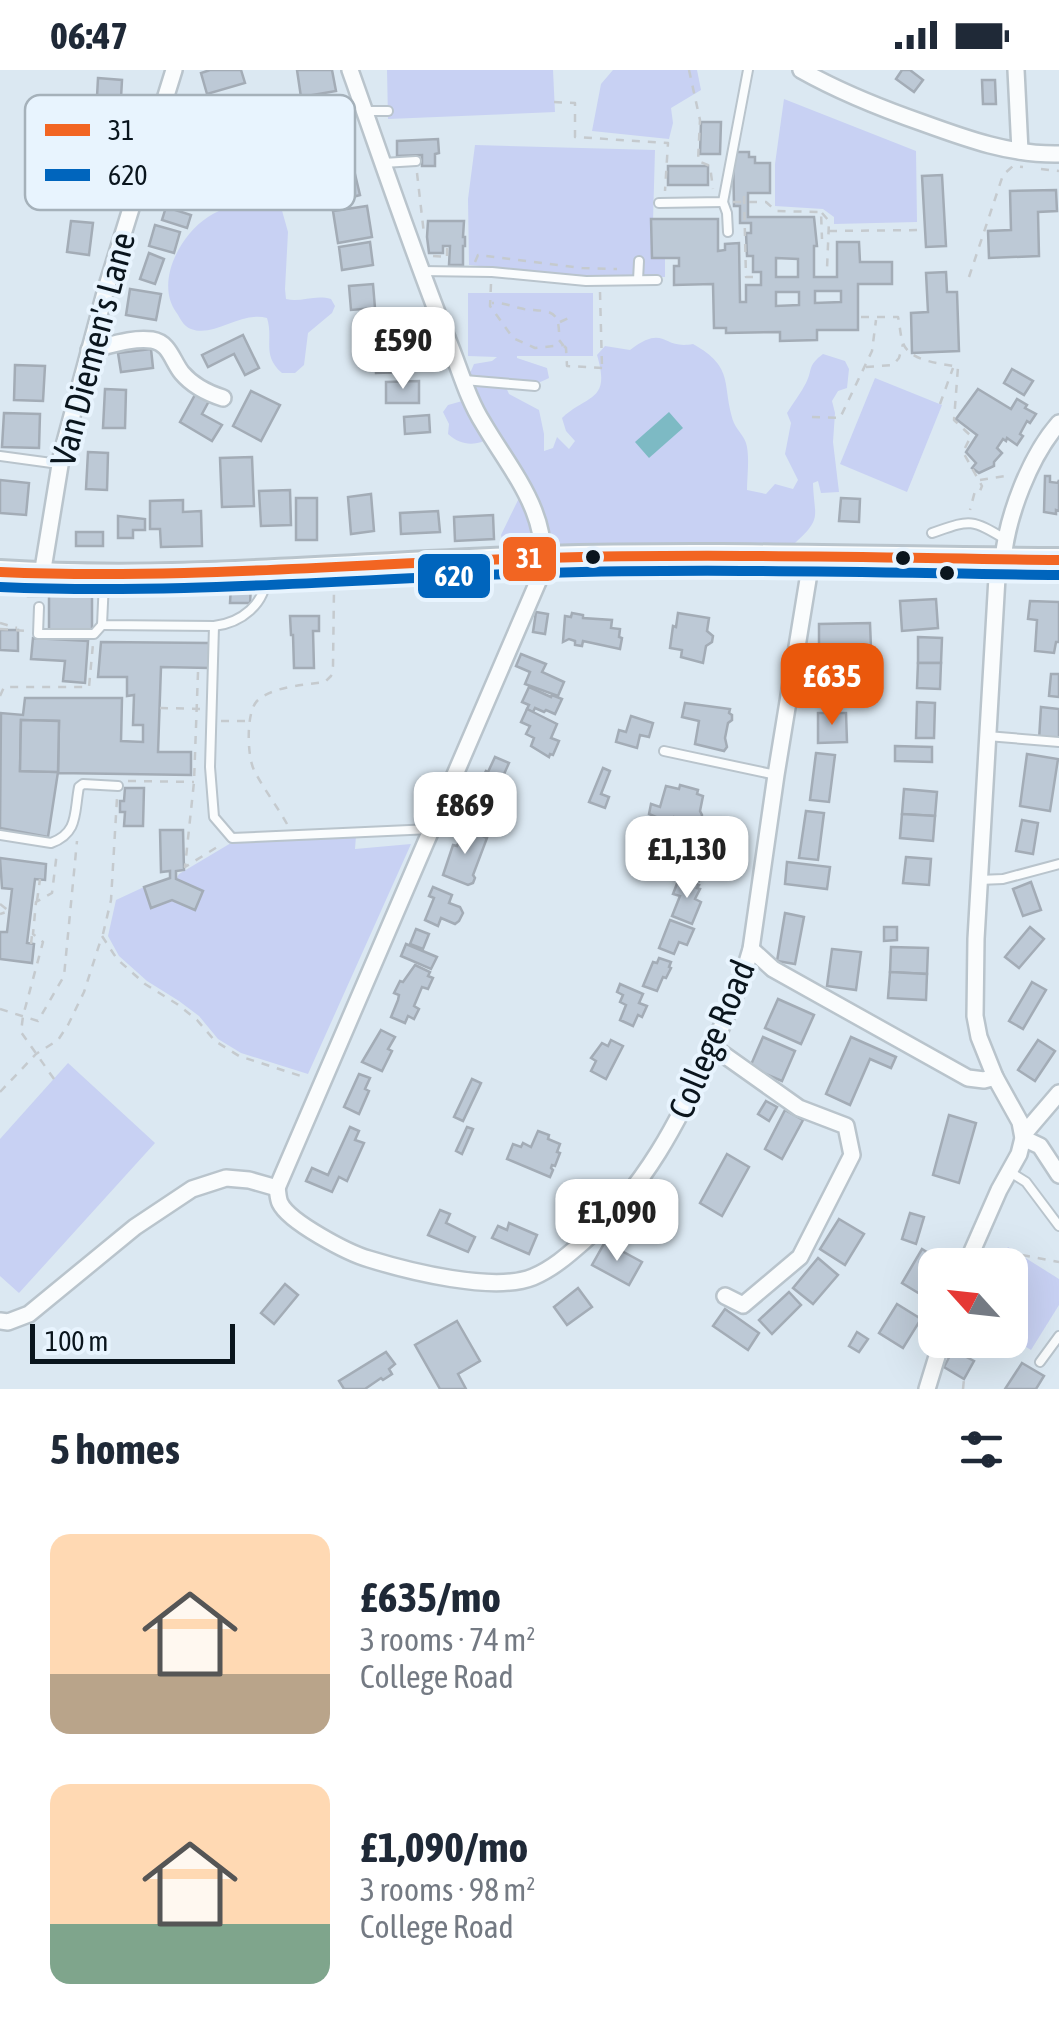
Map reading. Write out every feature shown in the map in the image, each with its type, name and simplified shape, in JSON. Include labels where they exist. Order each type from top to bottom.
[{"type":"street","name":"Van Diemen's Lane","points":[[166,95],[174,70]]},
{"type":"street","points":[[0,1321],[29,1314],[135,1228],[192,1189],[226,1178],[277,1188],[540,577],[545,558],[543,542],[525,489],[480,420],[350,70]]},
{"type":"street","points":[[801,70],[873,105],[976,142],[1059,154]]},
{"type":"street","points":[[1016,70],[1020,151]]},
{"type":"street","name":"Van Diemen's Lane","points":[[42,575],[59,464],[132,210]]},
{"type":"street","points":[[89,350],[142,339],[156,340],[164,344],[190,381],[204,392],[222,398]]},
{"type":"street","points":[[973,1248],[1019,1154],[1023,1137],[1020,1122],[980,1038],[976,1016],[976,939],[987,736],[1002,553],[1029,469],[1040,446],[1059,423]]},
{"type":"street","points":[[0,572],[103,576],[545,558],[1002,553],[1059,560]]},
{"type":"street","name":"College Road","points":[[277,1188],[280,1205],[302,1224],[353,1254],[398,1274],[504,1282],[531,1278],[558,1264],[594,1232],[639,1182],[692,1094],[734,1004],[745,970],[812,555]]},
{"type":"street","points":[[751,948],[774,969],[968,1078],[996,1077]]},
{"type":"street","points":[[745,970],[774,969]]},
{"type":"street","points":[[713,1047],[799,1108],[846,1126],[852,1155],[800,1257],[743,1305],[725,1296]]},
{"type":"street","points":[[1023,1137],[1059,1093]]},
{"type":"street","points":[[1023,1137],[1040,1146],[1059,1175]]},
{"type":"street","points":[[927,1389],[936,1358]]},
{"type":"lane","points":[[728,232],[728,213],[723,202],[748,70]]},
{"type":"lane","points":[[364,112],[388,112]]},
{"type":"lane","points":[[382,163],[416,162]]},
{"type":"lane","points":[[662,203],[723,202]]},
{"type":"lane","points":[[424,264],[446,272],[599,281],[638,271],[657,280]]},
{"type":"lane","points":[[464,380],[535,386]]},
{"type":"lane","points":[[0,456],[59,464]]},
{"type":"lane","points":[[932,533],[967,522],[981,524],[1002,553]]},
{"type":"lane","points":[[102,625],[230,624],[250,610],[266,586],[265,571]]},
{"type":"lane","points":[[39,607],[38,634],[94,634],[102,625],[103,576]]},
{"type":"lane","points":[[214,626],[210,767],[214,818],[232,838],[432,829]]},
{"type":"lane","points":[[987,736],[1059,742]]},
{"type":"lane","points":[[664,752],[776,775]]},
{"type":"lane","points":[[0,834],[51,844],[64,838],[71,828],[79,787],[118,786]]},
{"type":"lane","points":[[980,880],[1003,879],[1059,864]]},
{"type":"lane","points":[[1010,1172],[1026,1182],[1059,1226]]},
{"type":"lane","points":[[1040,1362],[1059,1336]]},
{"type":"path","points":[[689,70],[700,120],[698,161],[710,166],[723,202],[766,202],[776,211],[821,212],[829,221],[827,269]]},
{"type":"path","points":[[554,102],[576,103],[574,136],[668,143],[662,203]]},
{"type":"path","points":[[968,277],[1003,175],[1013,166],[1059,171]]},
{"type":"path","points":[[418,178],[424,236]]},
{"type":"path","points":[[744,196],[746,277],[757,277]]},
{"type":"path","points":[[821,212],[822,239]]},
{"type":"path","points":[[829,230],[922,230]]},
{"type":"path","points":[[446,272],[447,246]]},
{"type":"path","points":[[478,256],[638,271]]},
{"type":"path","points":[[424,264],[447,257]]},
{"type":"path","points":[[492,280],[490,306],[513,338],[534,348],[563,345]]},
{"type":"path","points":[[492,303],[551,312],[559,322],[559,340],[566,348],[567,366],[603,368],[599,281]]},
{"type":"path","points":[[559,322],[571,316]]},
{"type":"path","points":[[860,316],[898,317],[908,352],[917,358],[958,367],[954,420],[971,436],[964,452],[982,486],[975,491],[967,522]]},
{"type":"path","points":[[812,418],[840,418],[872,351],[876,317]]},
{"type":"path","points":[[864,367],[893,365],[903,344]]},
{"type":"path","points":[[940,404],[953,366]]},
{"type":"path","points":[[978,480],[1012,475]]},
{"type":"path","points":[[292,835],[254,770],[249,721],[260,698],[325,682],[331,676],[335,567]]},
{"type":"path","points":[[0,622],[20,629],[0,629]]},
{"type":"path","points":[[0,696],[4,688],[90,687],[94,634]]},
{"type":"path","points":[[198,672],[194,782],[185,867],[232,838]]},
{"type":"path","points":[[160,708],[197,709]]},
{"type":"path","points":[[212,721],[249,721]]},
{"type":"path","points":[[0,1092],[36,1054],[58,1040],[84,992],[111,900],[118,786],[131,780],[194,782]]},
{"type":"path","points":[[0,1009],[38,1022],[64,976],[79,844],[71,828]]},
{"type":"path","points":[[36,902],[52,892],[58,840]]},
{"type":"path","points":[[31,944],[40,880]]},
{"type":"path","points":[[0,904],[9,911],[0,914]]},
{"type":"path","points":[[33,934],[43,942],[21,1032],[54,1079]]},
{"type":"path","points":[[102,936],[117,959],[144,984],[178,1004],[215,1041],[238,1056],[304,1077]]},
{"type":"path","points":[[1028,1257],[1059,1262]]},
{"type":"path","points":[[963,1389],[964,1379]]},
{"type":"shaded area","points":[[387,70],[553,70],[555,112],[388,119]]},
{"type":"shaded area","points":[[613,70],[697,70],[701,90],[671,108],[669,139],[592,131],[601,84]]},
{"type":"shaded area","points":[[784,99],[916,151],[917,222],[834,224],[834,217],[823,209],[775,206],[775,164]]},
{"type":"shaded area","points":[[475,145],[655,150],[652,257],[665,258],[665,277],[589,277],[469,265],[468,199]]},
{"type":"shaded area","points":[[222,210],[282,210],[288,232],[286,299],[325,298],[335,306],[308,333],[304,365],[295,373],[282,373],[272,360],[267,318],[247,318],[200,331],[184,324],[176,312],[168,287],[174,260],[188,235]]},
{"type":"shaded area","points":[[468,293],[593,293],[593,356],[517,356],[547,368],[549,378],[517,389],[512,384],[505,385],[509,394],[539,410],[544,451],[553,448],[557,437],[569,449],[575,441],[562,418],[599,389],[601,370],[597,355],[605,346],[630,350],[657,338],[693,344],[716,361],[725,378],[734,423],[747,448],[747,490],[766,494],[775,484],[793,489],[798,480],[785,454],[791,423],[787,413],[812,365],[823,354],[845,361],[849,369],[847,388],[838,391],[832,401],[839,492],[821,493],[818,481],[813,483],[813,522],[795,543],[513,553],[504,550],[501,535],[525,477],[484,441],[465,443],[448,434],[449,424],[443,412],[448,405],[466,400],[464,376],[474,364],[497,357],[468,356]]},
{"type":"shaded area","points":[[875,378],[942,405],[907,492],[840,464]]},
{"type":"shaded area","points":[[669,412],[683,428],[649,458],[635,442]]},
{"type":"shaded area","points":[[356,836],[355,849],[411,844],[308,1074],[241,1053],[218,1039],[199,1016],[147,981],[119,956],[108,936],[116,900],[144,887],[151,908],[172,900],[195,909],[202,891],[176,879],[236,840]]},
{"type":"shaded area","points":[[68,1063],[155,1143],[19,1293],[0,1276],[0,1139]]},
{"type":"shaded area","points":[[1028,1260],[1059,1279],[1059,1305],[1031,1350]]},
{"type":"building","points":[[241,70],[245,83],[207,94],[201,73]]},
{"type":"building","points":[[297,70],[332,70],[336,91],[301,95]]},
{"type":"building","points":[[902,70],[910,70],[923,80],[914,92],[896,79]]},
{"type":"building","points":[[98,78],[122,80],[121,95],[97,95]]},
{"type":"building","points":[[982,80],[995,80],[996,104],[983,104]]},
{"type":"building","points":[[701,122],[721,122],[720,154],[700,154]]},
{"type":"building","points":[[438,139],[435,166],[422,166],[422,155],[397,156],[397,141]]},
{"type":"building","points":[[733,152],[749,152],[755,163],[770,163],[770,193],[748,193],[748,217],[814,217],[814,277],[837,277],[837,242],[859,242],[860,262],[892,262],[892,284],[858,284],[858,330],[817,330],[817,340],[780,341],[780,332],[726,333],[726,328],[714,328],[713,284],[674,285],[674,266],[679,266],[679,258],[652,258],[651,219],[718,219],[718,251],[725,250],[725,244],[739,243],[740,302],[746,302],[746,285],[761,285],[761,272],[753,272],[753,256],[747,256],[746,233],[751,233],[751,223],[740,223],[740,206],[734,206]],"holes":[[[776,258],[798,259],[798,277],[776,277]],[[815,291],[841,291],[841,302],[815,303]],[[776,292],[799,292],[799,305],[776,306]]]},
{"type":"building","points":[[668,166],[708,166],[708,185],[668,185]]},
{"type":"building","points":[[942,175],[946,246],[926,247],[922,176]]},
{"type":"building","points":[[1056,190],[1057,211],[1038,212],[1039,256],[989,258],[988,231],[1011,230],[1010,191]]},
{"type":"building","points":[[367,206],[372,237],[338,243],[333,211]]},
{"type":"building","points":[[165,210],[191,215],[187,228],[162,220]]},
{"type":"building","points":[[71,221],[93,223],[89,255],[67,252]]},
{"type":"building","points":[[428,221],[464,221],[463,265],[449,265],[450,246],[443,246],[443,253],[429,253]]},
{"type":"building","points":[[155,225],[180,232],[174,253],[149,246]]},
{"type":"building","points":[[370,242],[373,265],[342,270],[339,247]]},
{"type":"building","points":[[149,253],[164,259],[155,284],[140,279]]},
{"type":"building","points":[[946,272],[947,292],[957,292],[959,351],[912,353],[911,313],[928,312],[926,273]]},
{"type":"building","points":[[373,284],[375,308],[351,310],[349,286]]},
{"type":"building","points":[[130,289],[161,294],[156,320],[126,315]]},
{"type":"building","points":[[397,320],[399,343],[364,346],[362,323]]},
{"type":"building","points":[[243,335],[259,368],[245,375],[234,354],[208,367],[202,355]]},
{"type":"building","points":[[151,349],[153,368],[121,372],[118,353]]},
{"type":"building","points":[[408,350],[408,372],[376,373],[375,351]]},
{"type":"building","points":[[15,365],[45,366],[43,401],[14,400]]},
{"type":"building","points":[[1012,369],[1033,381],[1024,395],[1004,383]]},
{"type":"building","points":[[419,381],[419,403],[386,403],[386,382]]},
{"type":"building","points":[[105,389],[126,390],[125,428],[103,428]]},
{"type":"building","points":[[978,389],[1011,409],[1017,399],[1036,414],[1030,423],[1027,421],[1017,445],[1003,439],[997,448],[1002,453],[994,466],[979,473],[972,468],[976,463],[966,452],[977,435],[956,419]]},
{"type":"building","points":[[251,391],[280,405],[261,441],[233,426]]},
{"type":"building","points":[[196,393],[209,401],[202,414],[222,425],[212,441],[180,422]]},
{"type":"building","points":[[4,413],[40,414],[39,448],[2,447]]},
{"type":"building","points":[[429,415],[430,432],[405,434],[404,417]]},
{"type":"building","points":[[88,452],[108,453],[107,490],[86,489]]},
{"type":"building","points":[[252,457],[254,506],[222,507],[220,458]]},
{"type":"building","points":[[1045,476],[1050,476],[1050,482],[1059,480],[1056,514],[1044,512]]},
{"type":"building","points":[[0,480],[29,483],[26,515],[0,513]]},
{"type":"building","points":[[290,490],[291,525],[261,526],[259,491]]},
{"type":"building","points":[[371,494],[374,531],[351,534],[348,497]]},
{"type":"building","points":[[296,498],[317,498],[317,540],[296,540]]},
{"type":"building","points":[[841,498],[860,499],[859,522],[839,521]]},
{"type":"building","points":[[183,500],[183,512],[201,511],[202,546],[161,547],[160,529],[150,529],[150,501]]},
{"type":"building","points":[[438,511],[440,532],[401,534],[400,513]]},
{"type":"building","points":[[493,515],[494,539],[455,541],[454,517]]},
{"type":"building","points":[[118,516],[145,519],[145,530],[133,530],[133,538],[118,538]]},
{"type":"building","points":[[76,532],[103,532],[103,546],[76,546]]},
{"type":"building","points":[[28,585],[92,585],[92,631],[49,631],[49,596],[28,596]]},
{"type":"building","points":[[231,585],[251,586],[250,603],[230,603]]},
{"type":"building","points":[[936,599],[938,628],[902,631],[900,601]]},
{"type":"building","points":[[1030,601],[1059,602],[1059,642],[1054,653],[1035,651],[1037,620],[1028,619]]},
{"type":"building","points":[[536,612],[548,614],[545,634],[533,632]]},
{"type":"building","points":[[572,613],[583,618],[612,620],[611,628],[620,629],[620,649],[583,641],[582,646],[575,645],[569,639],[563,642],[565,616],[571,617]]},
{"type":"building","points":[[678,613],[709,618],[707,631],[713,636],[706,646],[703,663],[681,657],[682,650],[670,648]]},
{"type":"building","points":[[290,616],[319,616],[319,631],[313,631],[314,668],[294,668]]},
{"type":"building","points":[[870,623],[871,648],[819,649],[819,624]]},
{"type":"building","points":[[0,630],[18,630],[18,651],[0,650]]},
{"type":"building","points":[[918,637],[942,638],[941,663],[918,663]]},
{"type":"building","points":[[33,638],[88,641],[85,683],[63,681],[65,661],[31,659]]},
{"type":"building","points":[[101,642],[210,643],[209,668],[161,667],[158,752],[191,752],[191,775],[58,773],[59,721],[21,720],[20,771],[58,772],[48,837],[0,828],[1,713],[23,715],[25,698],[122,698],[121,741],[143,742],[143,725],[133,725],[134,695],[127,696],[127,677],[98,677]]},
{"type":"building","points":[[521,654],[546,664],[542,672],[564,682],[558,696],[525,684],[530,672],[516,666]]},
{"type":"building","points":[[918,663],[941,663],[940,689],[917,688]]},
{"type":"building","points":[[1051,674],[1059,674],[1059,697],[1049,696]]},
{"type":"building","points":[[848,676],[849,703],[819,704],[818,677]]},
{"type":"building","points":[[529,687],[562,699],[555,714],[527,709],[529,705],[522,702]]},
{"type":"building","points":[[917,702],[935,703],[934,738],[916,738]]},
{"type":"building","points":[[685,703],[730,709],[732,720],[728,723],[724,751],[695,744],[699,721],[682,717]]},
{"type":"building","points":[[1041,707],[1059,709],[1059,742],[1039,740]]},
{"type":"building","points":[[527,709],[557,724],[551,738],[559,741],[553,755],[549,757],[531,746],[534,738],[526,734],[530,726],[521,722]]},
{"type":"building","points":[[818,713],[846,713],[847,742],[818,743]]},
{"type":"building","points":[[631,716],[653,723],[649,737],[640,735],[637,748],[616,742],[619,730],[626,732]]},
{"type":"building","points":[[21,720],[59,721],[58,772],[20,771]]},
{"type":"building","points":[[895,746],[932,747],[932,762],[895,761]]},
{"type":"building","points":[[816,753],[835,755],[829,802],[810,800]]},
{"type":"building","points":[[1027,754],[1058,759],[1050,811],[1020,806]]},
{"type":"building","points":[[495,757],[509,763],[485,808],[473,802],[477,794],[474,793]]},
{"type":"building","points":[[603,768],[610,771],[601,794],[609,797],[605,808],[589,802]]},
{"type":"building","points":[[680,785],[698,790],[697,794],[703,796],[701,821],[696,824],[674,817],[672,824],[649,814],[651,804],[660,807],[666,786],[679,789]]},
{"type":"building","points":[[125,788],[144,788],[143,826],[124,826],[125,812],[120,812],[120,801],[124,801]]},
{"type":"building","points":[[904,789],[937,792],[935,816],[902,814]]},
{"type":"building","points":[[806,811],[824,813],[818,860],[799,858]]},
{"type":"building","points":[[902,814],[935,816],[933,841],[900,838]]},
{"type":"building","points":[[1022,820],[1038,823],[1033,854],[1016,851]]},
{"type":"building","points":[[465,828],[487,838],[473,883],[468,885],[443,875],[453,845],[457,846]]},
{"type":"building","points":[[160,830],[183,830],[184,870],[176,871],[176,879],[203,891],[195,910],[172,900],[151,908],[144,887],[170,878],[170,871],[161,872]]},
{"type":"building","points":[[692,850],[707,860],[699,881],[682,874]]},
{"type":"building","points":[[906,857],[931,859],[929,885],[903,883]]},
{"type":"building","points":[[0,858],[46,864],[45,880],[35,879],[27,943],[34,944],[32,963],[0,959],[0,932],[7,932],[12,889],[2,888]]},
{"type":"building","points":[[787,862],[830,867],[827,889],[785,884]]},
{"type":"building","points":[[687,880],[700,889],[695,899],[701,902],[692,924],[672,916],[680,896],[673,894],[678,881],[685,884]]},
{"type":"building","points":[[1031,882],[1041,910],[1023,916],[1013,889]]},
{"type":"building","points":[[433,887],[452,895],[449,903],[460,907],[463,913],[455,924],[441,918],[438,926],[425,920],[434,898],[429,896]]},
{"type":"building","points":[[785,913],[804,917],[795,964],[777,961]]},
{"type":"building","points":[[670,920],[694,929],[687,945],[679,942],[674,954],[659,948]]},
{"type":"building","points":[[884,927],[897,927],[897,940],[884,941]]},
{"type":"building","points":[[1030,927],[1044,939],[1019,968],[1005,957]]},
{"type":"building","points":[[416,929],[429,934],[423,949],[410,944]]},
{"type":"building","points":[[406,944],[437,957],[431,969],[401,956]]},
{"type":"building","points":[[891,947],[928,948],[927,974],[890,972]]},
{"type":"building","points":[[832,949],[861,952],[856,990],[827,986]]},
{"type":"building","points":[[659,958],[671,962],[671,968],[657,991],[643,986],[653,962],[657,963]]},
{"type":"building","points":[[415,965],[430,972],[428,976],[433,978],[428,989],[422,987],[414,1006],[419,1009],[414,1019],[408,1016],[405,1023],[391,1017],[399,995],[394,993]]},
{"type":"building","points":[[890,972],[927,974],[926,1000],[888,998]]},
{"type":"building","points":[[1032,982],[1046,990],[1023,1029],[1009,1021]]},
{"type":"building","points":[[620,984],[643,994],[639,1003],[647,1006],[633,1026],[620,1020],[626,1005],[620,1002],[623,995],[617,992]]},
{"type":"building","points":[[778,999],[814,1015],[801,1044],[765,1028]]},
{"type":"building","points":[[381,1030],[395,1037],[382,1071],[362,1062]]},
{"type":"building","points":[[763,1037],[795,1051],[782,1081],[750,1067]]},
{"type":"building","points":[[851,1037],[896,1057],[891,1068],[870,1059],[850,1105],[826,1094]]},
{"type":"building","points":[[611,1040],[623,1046],[606,1079],[591,1071],[596,1061],[591,1058],[602,1043],[608,1046]]},
{"type":"building","points":[[1038,1040],[1055,1051],[1035,1081],[1018,1070]]},
{"type":"building","points":[[359,1074],[370,1078],[359,1114],[344,1107]]},
{"type":"building","points":[[472,1079],[481,1083],[463,1121],[454,1117]]},
{"type":"building","points":[[766,1101],[777,1107],[769,1121],[758,1114]]},
{"type":"building","points":[[785,1110],[803,1120],[782,1159],[765,1149]]},
{"type":"building","points":[[949,1115],[976,1123],[959,1183],[933,1175]]},
{"type":"building","points":[[350,1127],[359,1131],[355,1140],[364,1143],[347,1181],[339,1177],[332,1192],[306,1181],[312,1168],[328,1175]]},
{"type":"building","points":[[467,1127],[473,1129],[462,1154],[456,1151]]},
{"type":"building","points":[[538,1131],[560,1144],[550,1177],[507,1159],[513,1144],[531,1147]]},
{"type":"building","points":[[727,1154],[749,1167],[722,1216],[700,1203]]},
{"type":"building","points":[[440,1210],[450,1214],[446,1223],[475,1237],[468,1252],[428,1235]]},
{"type":"building","points":[[910,1213],[924,1217],[916,1244],[902,1239]]},
{"type":"building","points":[[839,1219],[864,1234],[845,1265],[820,1249]]},
{"type":"building","points":[[509,1223],[537,1235],[529,1254],[492,1238],[498,1226],[507,1230]]},
{"type":"building","points":[[605,1242],[642,1262],[629,1285],[592,1265]]},
{"type":"building","points":[[918,1256],[918,1293],[902,1283]]},
{"type":"building","points":[[818,1258],[838,1275],[813,1304],[793,1288]]},
{"type":"building","points":[[285,1284],[298,1295],[274,1324],[261,1313]]},
{"type":"building","points":[[578,1288],[592,1307],[567,1325],[554,1307]]},
{"type":"building","points":[[789,1292],[801,1305],[772,1334],[759,1320]]},
{"type":"building","points":[[897,1304],[918,1317],[903,1348],[879,1333]]},
{"type":"building","points":[[725,1309],[759,1333],[748,1350],[713,1326]]},
{"type":"building","points":[[457,1321],[480,1361],[458,1374],[466,1389],[440,1389],[415,1345]]},
{"type":"building","points":[[857,1332],[868,1339],[859,1352],[849,1346]]},
{"type":"building","points":[[386,1352],[395,1364],[389,1369],[392,1374],[365,1389],[344,1389],[339,1381]]},
{"type":"building","points":[[949,1358],[974,1361],[964,1379],[944,1367]]},
{"type":"building","points":[[1022,1363],[1044,1376],[1036,1389],[1005,1389]]},
{"type":"transit line","name":"31","points":[[0,572],[204,572],[608,557],[1059,560]]},
{"type":"transit line","name":"620","points":[[0,587],[204,587],[608,572],[1059,575]]}]
